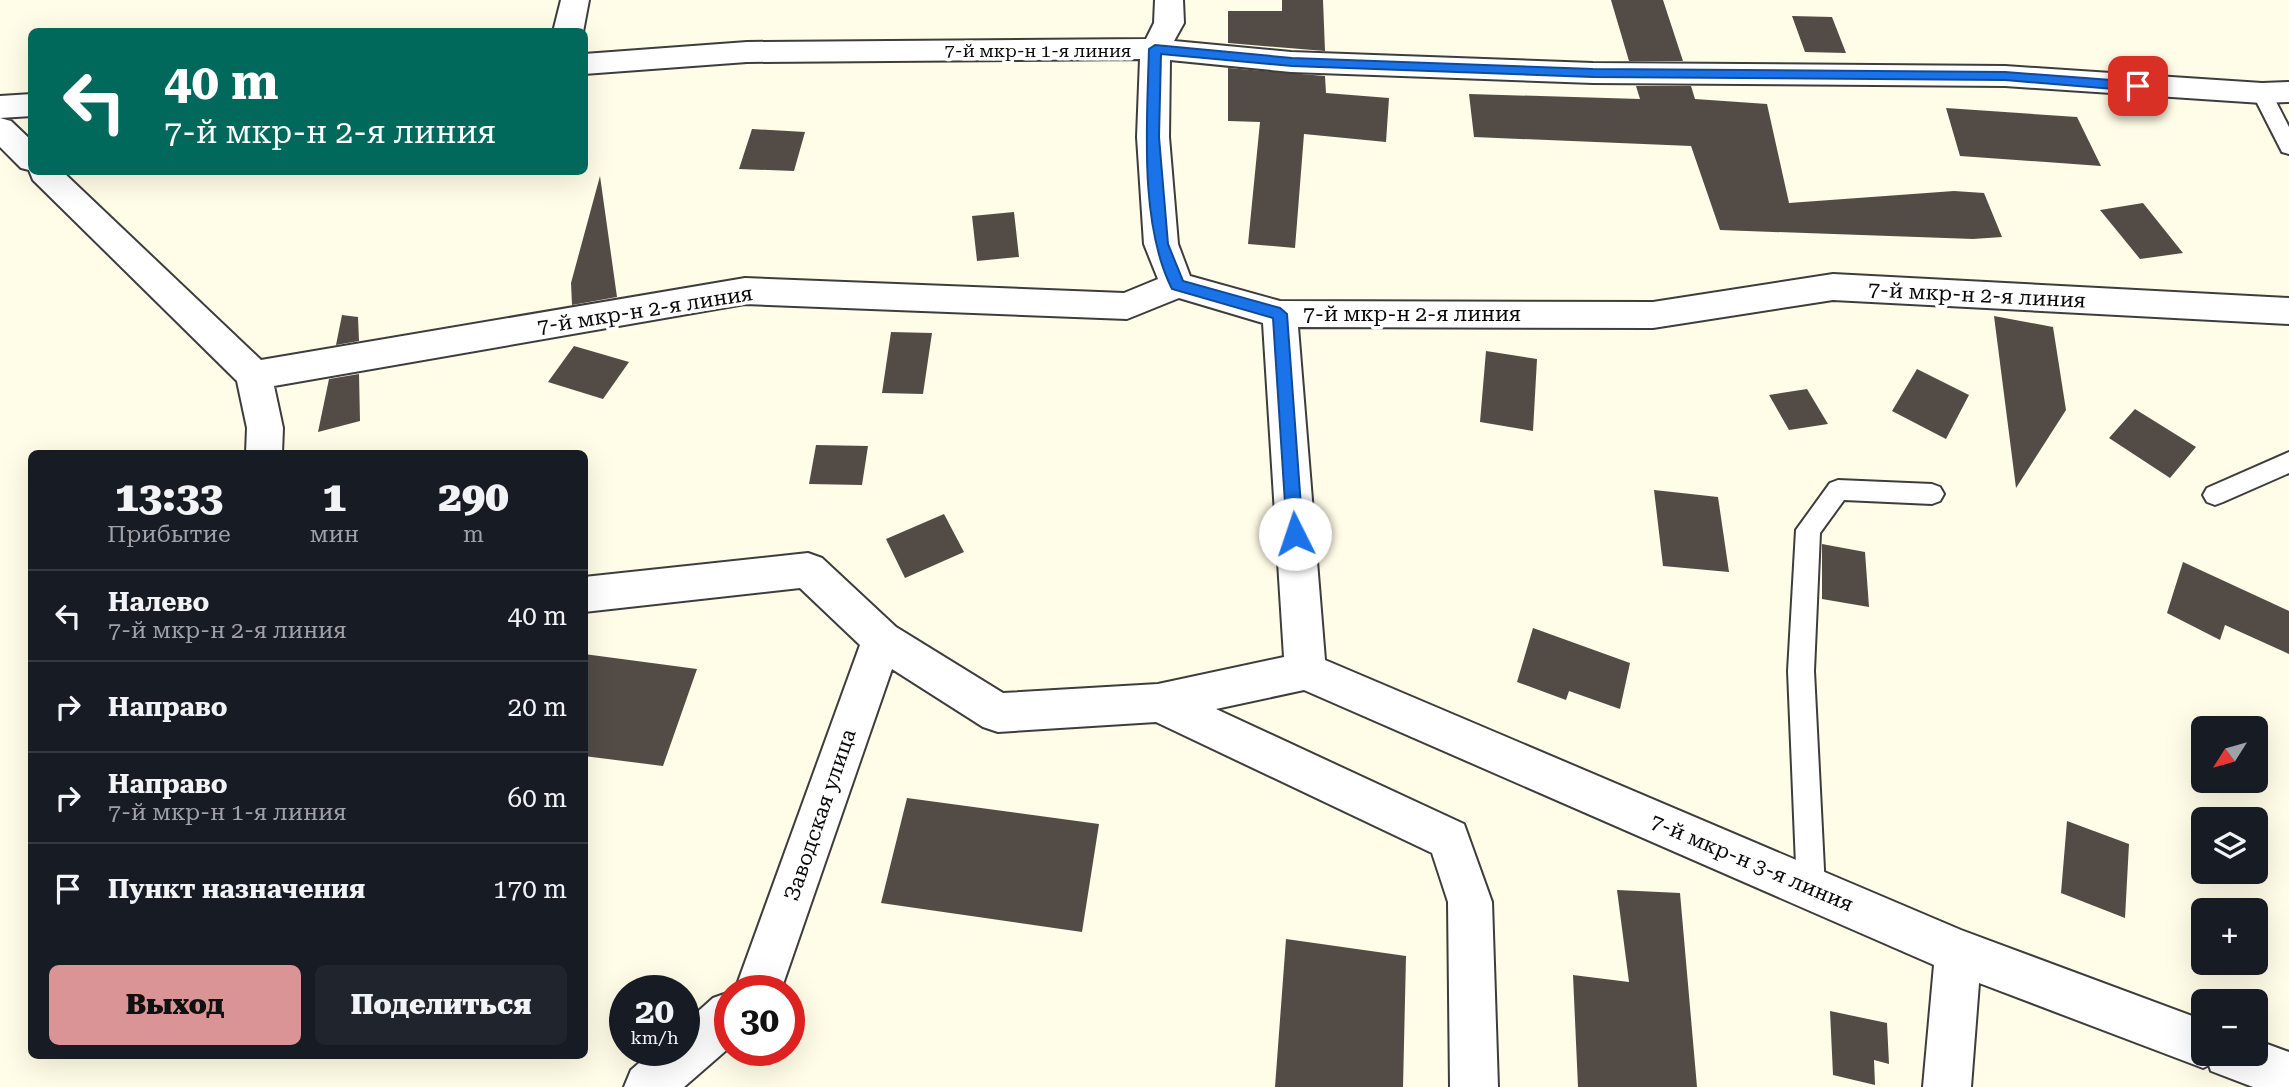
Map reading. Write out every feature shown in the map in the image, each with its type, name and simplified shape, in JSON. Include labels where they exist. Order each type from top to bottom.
[{"type":"street","points":[[569,28],[575,0]]},
{"type":"street","points":[[1169,0],[1169,23],[1155,49],[1153,137],[1161,244],[1177,285]]},
{"type":"street","name":"7-й мкр-н 1-я линия","points":[[588,64],[747,52],[1155,49],[1292,62],[1593,73],[2005,76],[2275,92]]},
{"type":"street","points":[[0,107],[28,105]]},
{"type":"street","points":[[0,129],[28,156]]},
{"type":"street","points":[[47,175],[254,375],[265,428],[264,450]]},
{"type":"street","name":"7-й мкр-н 2-я линия","points":[[254,375],[745,291],[1127,306],[1177,285],[1280,314],[1653,315],[1833,287],[2289,311]]},
{"type":"street","points":[[588,595],[808,570],[882,640],[998,713],[1158,703],[1305,671],[1280,314]]},
{"type":"street","name":"Заводская улица","points":[[763,975],[882,640]]},
{"type":"street","name":"7-й мкр-н 3-я линия","points":[[1305,671],[1958,952],[2191,1039]]},
{"type":"street","points":[[1158,703],[1449,839],[1470,902],[1474,1087]]},
{"type":"street","points":[[1947,1087],[1958,952]]},
{"type":"street","points":[[648,1087],[714,1029]]},
{"type":"street","points":[[2261,1066],[2289,1076]]},
{"type":"lane","points":[[2275,92],[2289,147]]},
{"type":"lane","points":[[2215,495],[2289,462]]},
{"type":"lane","points":[[1811,889],[1801,671],[1808,530],[1839,490],[1931,494]]},
{"type":"building","points":[[1282,0],[1323,0],[1325,51],[1228,43],[1228,11],[1282,11]]},
{"type":"building","points":[[1611,0],[1663,0],[1683,61],[1629,61]]},
{"type":"building","points":[[1792,16],[1832,17],[1846,53],[1805,52]]},
{"type":"building","points":[[1228,68],[1325,76],[1326,93],[1389,98],[1386,142],[1304,134],[1295,248],[1248,244],[1260,122],[1228,121]]},
{"type":"building","points":[[1636,86],[1691,86],[1695,99],[1767,104],[1789,203],[1954,191],[1984,193],[2002,237],[1973,239],[1720,230],[1691,146],[1474,137],[1469,94],[1640,99]]},
{"type":"building","points":[[1946,108],[2077,117],[2101,166],[1960,156]]},
{"type":"building","points":[[752,129],[805,132],[794,171],[739,169]]},
{"type":"building","points":[[600,176],[617,297],[572,305],[571,283]]},
{"type":"building","points":[[2143,203],[2183,253],[2140,259],[2100,210]]},
{"type":"building","points":[[1014,212],[1019,257],[977,261],[972,216]]},
{"type":"building","points":[[342,315],[358,317],[359,341],[336,345]]},
{"type":"building","points":[[1994,316],[2053,327],[2066,410],[2016,488]]},
{"type":"building","points":[[891,332],[932,333],[923,394],[882,393]]},
{"type":"building","points":[[574,346],[629,362],[603,399],[548,382]]},
{"type":"building","points":[[1486,351],[1537,359],[1533,431],[1480,422]]},
{"type":"building","points":[[1917,369],[1969,395],[1946,439],[1892,411]]},
{"type":"building","points":[[359,374],[360,421],[318,432],[329,379]]},
{"type":"building","points":[[1807,389],[1828,424],[1789,430],[1769,395]]},
{"type":"building","points":[[2135,409],[2196,447],[2170,478],[2109,438]]},
{"type":"building","points":[[816,445],[868,446],[862,485],[809,484]]},
{"type":"building","points":[[1654,490],[1718,497],[1729,572],[1663,566]]},
{"type":"building","points":[[944,514],[964,552],[905,578],[886,539]]},
{"type":"building","points":[[1822,544],[1865,552],[1869,607],[1822,599]]},
{"type":"building","points":[[2183,562],[2289,611],[2289,654],[2225,625],[2220,640],[2167,613]]},
{"type":"building","points":[[1533,628],[1630,663],[1620,709],[1569,691],[1566,700],[1517,682]]},
{"type":"building","points":[[588,655],[697,669],[663,766],[588,757]]},
{"type":"building","points":[[907,798],[1099,824],[1082,932],[881,903]]},
{"type":"building","points":[[2067,821],[2129,844],[2125,918],[2061,893]]},
{"type":"building","points":[[1617,890],[1680,893],[1697,1087],[1578,1087],[1573,975],[1629,982]]},
{"type":"building","points":[[1286,939],[1406,956],[1403,1087],[1275,1087]]},
{"type":"building","points":[[1830,1011],[1887,1023],[1889,1064],[1874,1060],[1875,1085],[1833,1075]]},
{"type":"route","points":[[1295,534],[1280,314],[1177,285],[1161,244],[1153,137],[1155,49],[1292,62],[1593,73],[2005,76],[2138,86]]}]
